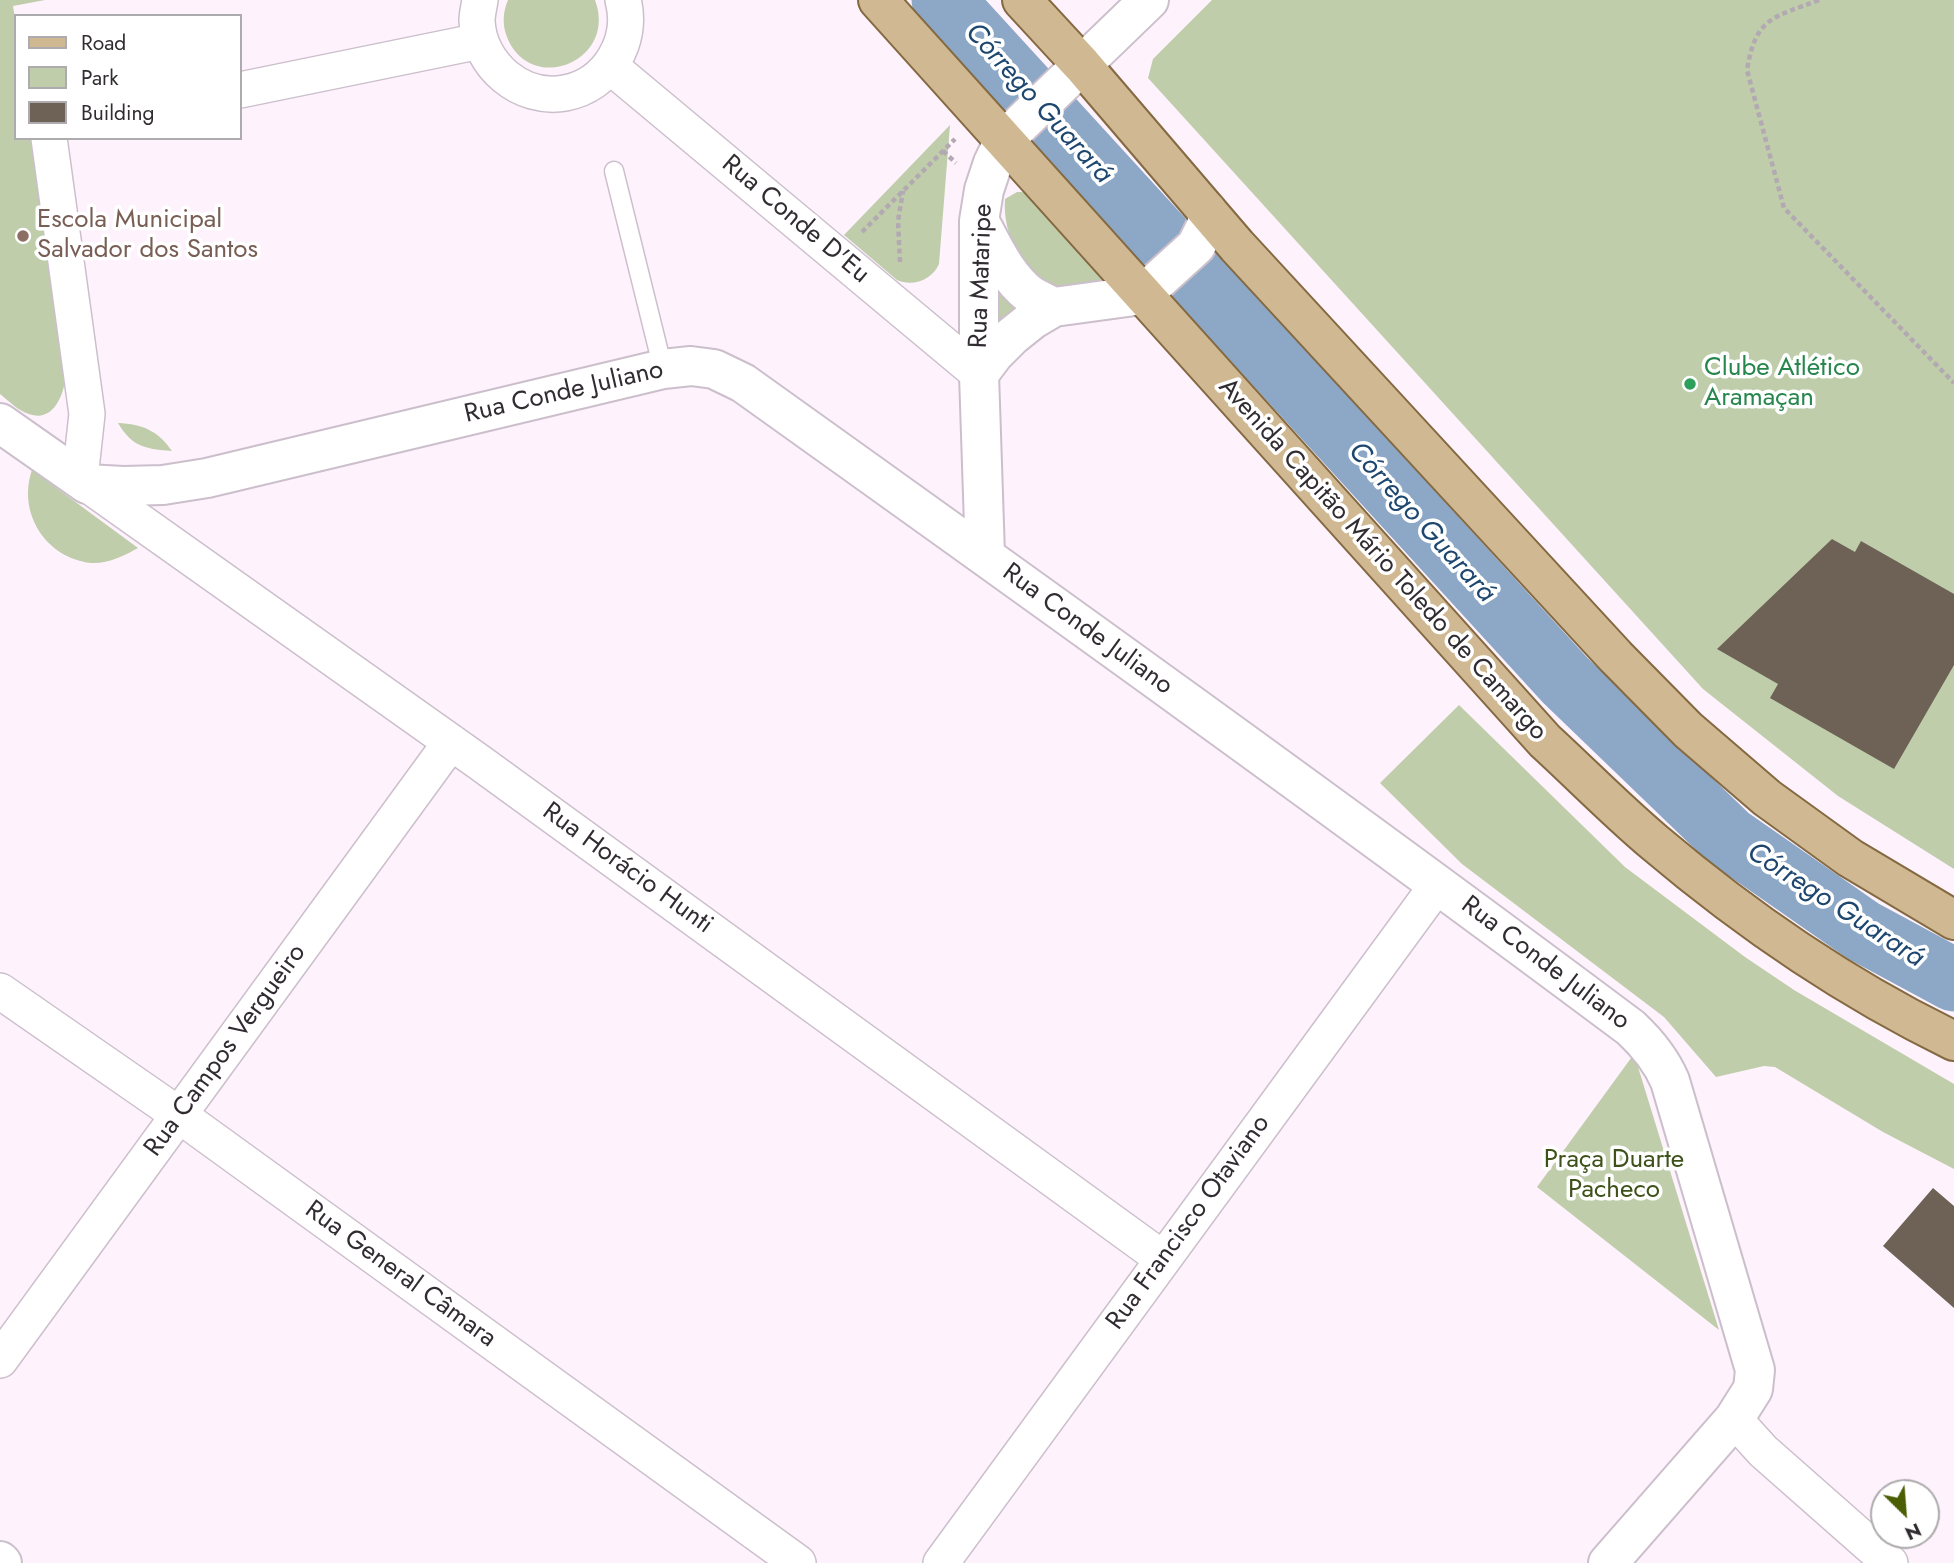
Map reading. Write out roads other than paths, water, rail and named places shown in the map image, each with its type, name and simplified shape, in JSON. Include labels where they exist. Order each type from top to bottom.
[{"type":"main road","name":"Avenida Capitão Mário Toledo de Camargo","points":[[878,0],[1003,124],[1150,288],[1545,741],[1652,841],[1733,906],[1815,964],[1903,1016],[1954,1041]]},
{"type":"main road","points":[[1023,0],[1082,65],[1201,229],[1688,730],[1767,798],[1850,858],[1954,920]]},
{"type":"street","points":[[480,0],[477,20],[480,41],[487,57],[498,72],[512,83],[547,94],[582,88],[610,66],[621,48],[626,29],[623,0]]},
{"type":"street","points":[[1003,124],[1054,91],[1149,0]]},
{"type":"street","points":[[242,90],[480,41]]},
{"type":"street","name":"Rua Conde D'Eu","points":[[610,66],[979,374]]},
{"type":"street","name":"Rua Mataripe","points":[[985,555],[979,374],[979,221],[984,190],[1003,124]]},
{"type":"street","points":[[49,140],[87,414],[83,481]]},
{"type":"street","points":[[979,221],[1000,260],[1014,278],[1029,294],[1054,307]]},
{"type":"street","points":[[1150,288],[1201,229]]},
{"type":"street","name":"Rua Mataripe","points":[[979,374],[1012,336],[1054,307],[1150,288]]},
{"type":"street","name":"Rua Conde Juliano","points":[[83,481],[123,486],[163,485],[207,478],[663,369],[691,366],[714,369],[743,383],[1438,884],[1646,1042],[1666,1070],[1755,1370],[1753,1390],[1734,1419],[1608,1563]]},
{"type":"street","points":[[0,423],[83,481]]},
{"type":"street","name":"Rua Horácio Hunti","points":[[83,481],[451,742],[1163,1259]]},
{"type":"street","name":"Rua Campos Vergueiro","points":[[0,1360],[451,742]]},
{"type":"street","name":"Rua Francisco Otaviano","points":[[941,1563],[1438,884]]},
{"type":"street","name":"Rua General Câmara","points":[[0,991],[179,1115],[798,1563]]},
{"type":"street","points":[[1734,1419],[1763,1451],[1890,1563]]},
{"type":"lane","points":[[614,171],[663,369]]},
{"type":"waterway","name":"Córrego Guarará","points":[[943,0],[1565,680],[1728,837],[1863,931],[1954,980]]},
{"type":"place","name":"Escola Municipal Salvador dos Santos","points":[[23,236]]},
{"type":"place","name":"Clube Atlético Aramaçan","points":[[1690,384]]},
{"type":"park label","name":"Praça Duarte Pacheco","points":[[1614,1176]]}]
